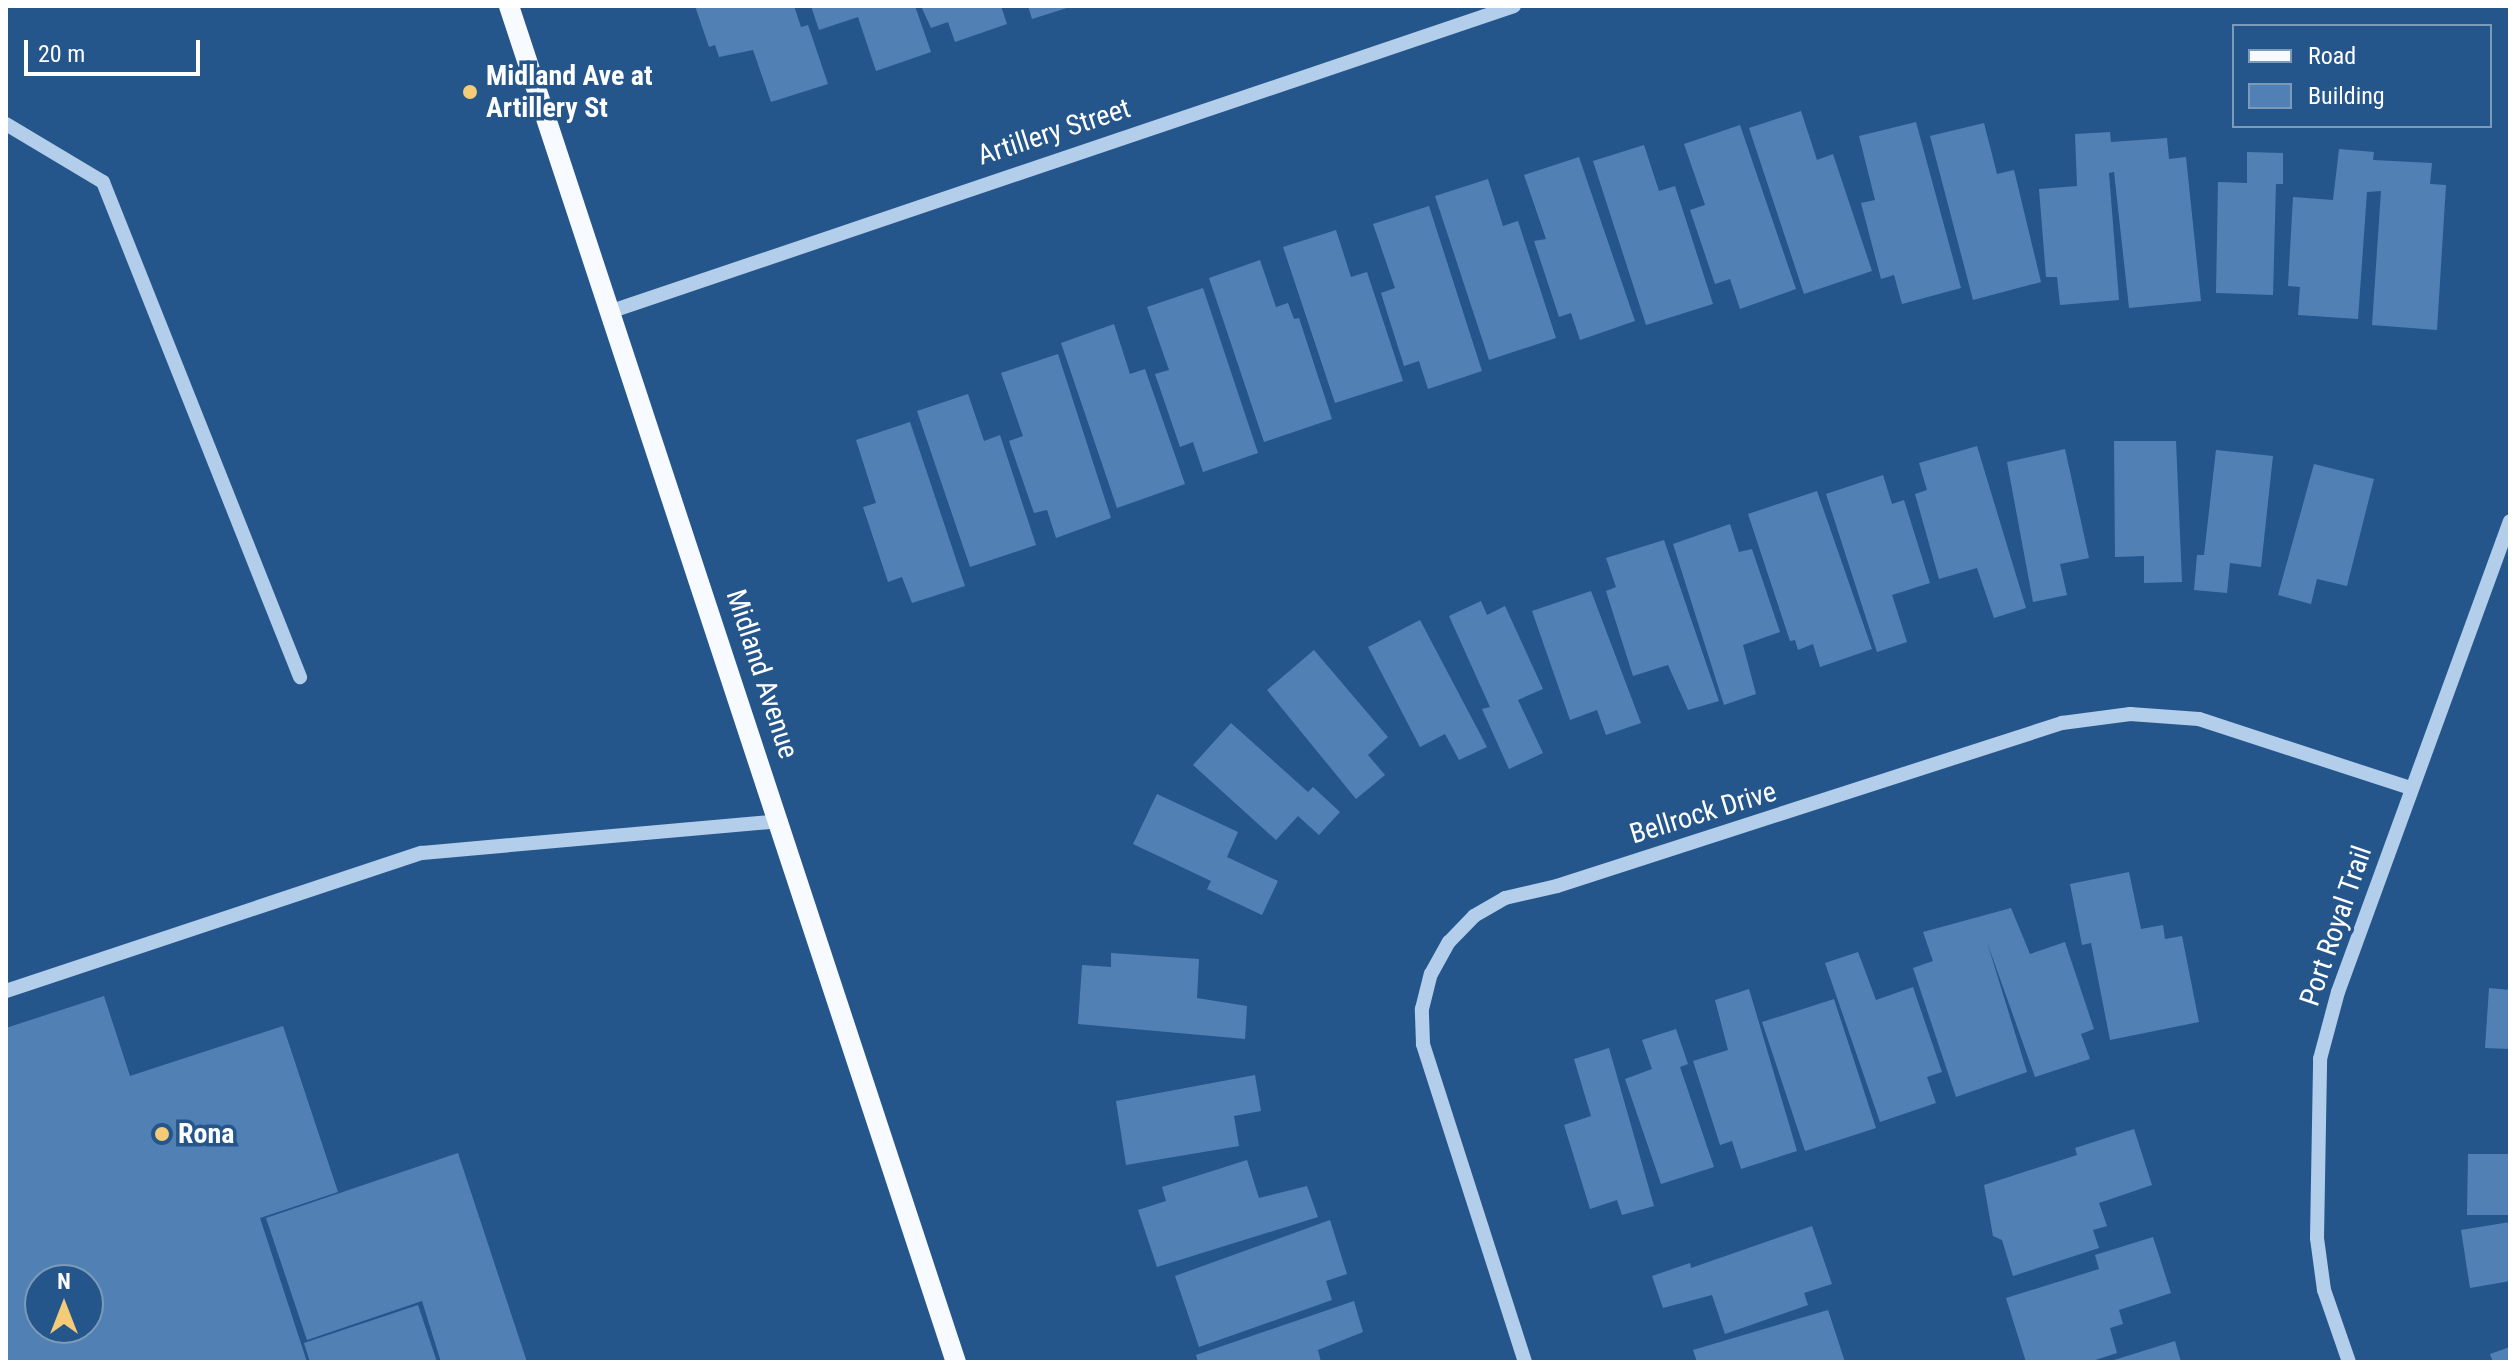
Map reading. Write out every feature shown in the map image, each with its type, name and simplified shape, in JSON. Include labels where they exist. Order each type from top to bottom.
[{"type":"main road","name":"Midland Avenue","points":[[509,6],[781,821],[956,1362]]},
{"type":"street","name":"Artillery Street","points":[[612,311],[1514,6]]},
{"type":"street","points":[[6,124],[103,182],[300,677]]},
{"type":"street","name":"Port Royal Trail","points":[[2349,1362],[2324,1290],[2317,1238],[2320,1059],[2410,788],[2510,521]]},
{"type":"street","name":"Bellrock Drive","points":[[1525,1362],[1423,1044],[1422,1009],[1431,974],[1449,942],[1474,916],[1505,898],[1572,881],[2062,723],[2130,714],[2199,719],[2410,788]]},
{"type":"street","points":[[6,991],[422,853],[781,821]]},
{"type":"building","points":[[695,6],[794,6],[801,27],[808,25],[828,84],[771,102],[753,50],[719,57],[715,45],[709,47]]},
{"type":"building","points":[[811,6],[915,6],[931,52],[876,71],[858,17],[819,30]]},
{"type":"building","points":[[921,6],[1001,6],[1007,24],[955,42],[948,22],[931,28]]},
{"type":"building","points":[[1028,6],[1070,6],[1070,7],[1032,19]]},
{"type":"building","points":[[1801,111],[1817,160],[1833,154],[1872,271],[1804,294],[1749,128]]},
{"type":"building","points":[[1916,122],[1961,288],[1902,304],[1894,275],[1881,279],[1861,203],[1875,200],[1859,136]]},
{"type":"building","points":[[1984,123],[1997,174],[2014,170],[2041,282],[1973,300],[1930,136]]},
{"type":"building","points":[[1740,125],[1796,289],[1740,309],[1730,279],[1715,284],[1690,210],[1705,205],[1684,144]]},
{"type":"building","points":[[2110,132],[2111,142],[2167,138],[2169,159],[2186,157],[2201,301],[2129,308],[2114,172],[2109,173],[2119,300],[2060,305],[2057,277],[2046,277],[2039,189],[2077,186],[2075,134]]},
{"type":"building","points":[[1644,145],[1659,191],[1675,186],[1713,304],[1646,325],[1593,161]]},
{"type":"building","points":[[2339,149],[2374,152],[2373,160],[2432,163],[2430,184],[2446,185],[2437,330],[2372,325],[2381,191],[2367,192],[2358,319],[2298,315],[2300,287],[2288,286],[2293,197],[2333,200]]},
{"type":"building","points":[[2247,152],[2283,153],[2283,184],[2276,184],[2273,295],[2216,293],[2218,182],[2247,183]]},
{"type":"building","points":[[1579,157],[1635,321],[1580,340],[1571,313],[1559,317],[1534,241],[1546,239],[1524,175]]},
{"type":"building","points":[[1488,179],[1503,226],[1518,221],[1556,338],[1489,360],[1435,196]]},
{"type":"building","points":[[1429,206],[1482,371],[1428,389],[1419,361],[1404,366],[1381,293],[1395,288],[1373,224]]},
{"type":"building","points":[[1336,230],[1351,277],[1367,272],[1403,381],[1335,403],[1283,247]]},
{"type":"building","points":[[1260,260],[1276,307],[1288,303],[1294,319],[1299,318],[1332,419],[1264,442],[1209,278]]},
{"type":"building","points":[[1203,288],[1258,453],[1203,472],[1193,442],[1180,447],[1155,374],[1169,370],[1147,307]]},
{"type":"building","points":[[1114,324],[1130,374],[1145,369],[1185,484],[1117,508],[1061,343]]},
{"type":"building","points":[[1058,354],[1111,518],[1056,538],[1047,510],[1034,513],[1009,441],[1023,436],[1001,373]]},
{"type":"building","points":[[968,394],[984,441],[1000,435],[1036,545],[970,567],[917,411]]},
{"type":"building","points":[[910,422],[965,586],[912,603],[902,577],[888,582],[863,507],[876,503],[856,440]]},
{"type":"building","points":[[2114,441],[2176,441],[2182,582],[2144,583],[2144,556],[2115,557]]},
{"type":"building","points":[[1977,446],[2026,608],[1994,618],[1977,568],[1939,579],[1915,494],[1927,490],[1919,463]]},
{"type":"building","points":[[2065,449],[2089,558],[2060,564],[2067,595],[2033,602],[2007,462]]},
{"type":"building","points":[[2216,450],[2273,456],[2261,567],[2230,563],[2227,593],[2194,590],[2197,555],[2204,555]]},
{"type":"building","points":[[2314,464],[2374,479],[2347,586],[2317,579],[2311,604],[2278,595]]},
{"type":"building","points":[[1883,475],[1892,504],[1904,500],[1930,583],[1892,595],[1907,642],[1877,652],[1826,494]]},
{"type":"building","points":[[1817,491],[1872,649],[1820,667],[1813,644],[1798,650],[1795,640],[1790,641],[1748,514]]},
{"type":"building","points":[[1730,524],[1739,552],[1752,549],[1780,632],[1743,645],[1756,694],[1724,705],[1673,544]]},
{"type":"building","points":[[1664,540],[1719,701],[1688,710],[1668,665],[1633,676],[1606,591],[1616,587],[1606,558]]},
{"type":"building","points":[[1591,591],[1641,723],[1606,735],[1597,710],[1570,720],[1532,611]]},
{"type":"building","points":[[1481,601],[1487,615],[1505,606],[1543,689],[1518,700],[1543,753],[1509,769],[1482,709],[1490,707],[1449,616]]},
{"type":"building","points":[[1420,620],[1487,747],[1459,760],[1445,734],[1420,747],[1368,647]]},
{"type":"building","points":[[1314,650],[1388,737],[1368,755],[1385,775],[1356,799],[1267,690]]},
{"type":"building","points":[[1231,723],[1308,792],[1313,787],[1340,812],[1319,835],[1298,816],[1276,840],[1193,765]]},
{"type":"building","points":[[1157,794],[1238,832],[1227,857],[1278,881],[1262,915],[1207,889],[1211,881],[1133,844]]},
{"type":"building","points":[[2129,872],[2141,929],[2163,925],[2165,939],[2182,936],[2199,1022],[2110,1040],[2091,943],[2082,945],[2070,884]]},
{"type":"building","points":[[2011,908],[2030,954],[2065,942],[2094,1029],[2081,1034],[2090,1059],[2035,1077],[1987,942],[2027,1072],[1956,1097],[1913,968],[1933,961],[1923,932]]},
{"type":"building","points":[[1858,952],[1876,1000],[1913,987],[1942,1072],[1927,1077],[1936,1103],[1880,1122],[1825,963]]},
{"type":"building","points":[[1111,953],[1199,959],[1197,998],[1247,1006],[1245,1039],[1078,1024],[1082,965],[1111,967]]},
{"type":"building","points":[[2489,988],[2510,990],[2510,1049],[2485,1048]]},
{"type":"building","points":[[1749,989],[1797,1151],[1741,1169],[1732,1141],[1720,1145],[1693,1061],[1728,1050],[1715,1000]]},
{"type":"building","name":"Rona","points":[[104,996],[130,1076],[283,1026],[338,1192],[260,1218],[307,1362],[6,1362],[6,1028]]},
{"type":"building","points":[[1834,999],[1876,1128],[1805,1151],[1762,1022]]},
{"type":"building","points":[[1676,1029],[1688,1064],[1680,1067],[1714,1167],[1661,1184],[1625,1079],[1652,1069],[1642,1040]]},
{"type":"building","points":[[1609,1048],[1654,1206],[1622,1215],[1617,1200],[1590,1209],[1564,1125],[1591,1116],[1574,1059]]},
{"type":"building","points":[[1255,1075],[1261,1111],[1234,1116],[1239,1146],[1126,1165],[1116,1101]]},
{"type":"building","points":[[2134,1129],[2152,1185],[2099,1203],[2107,1226],[2093,1230],[2099,1248],[2013,1276],[2002,1240],[1993,1236],[1984,1185],[2077,1155],[2075,1148]]},
{"type":"building","points":[[458,1153],[527,1362],[441,1362],[422,1301],[307,1340],[266,1218]]},
{"type":"building","points":[[2468,1154],[2510,1154],[2510,1215],[2467,1215]]},
{"type":"building","points":[[1247,1160],[1259,1198],[1307,1186],[1318,1217],[1157,1267],[1138,1210],[1166,1201],[1162,1187]]},
{"type":"building","points":[[1330,1220],[1347,1274],[1326,1281],[1332,1300],[1199,1347],[1175,1276]]},
{"type":"building","points":[[2510,1222],[2510,1281],[2470,1288],[2461,1230]]},
{"type":"building","points":[[1812,1226],[1832,1284],[1804,1293],[1808,1305],[1725,1334],[1712,1295],[1663,1308],[1652,1276],[1690,1263],[1691,1268]]},
{"type":"building","points":[[2153,1237],[2171,1293],[2119,1310],[2123,1324],[2110,1328],[2117,1353],[2089,1362],[2026,1362],[2006,1298],[2099,1269],[2095,1255]]},
{"type":"building","points":[[1354,1301],[1363,1332],[1318,1350],[1321,1362],[1198,1362],[1196,1355]]},
{"type":"building","points":[[418,1305],[437,1362],[310,1362],[304,1343]]},
{"type":"building","points":[[1828,1310],[1845,1362],[1697,1362],[1693,1350]]},
{"type":"building","points":[[2175,1341],[2181,1362],[2111,1362],[2111,1361]]},
{"type":"building","points":[[2510,1347],[2510,1362],[2493,1362],[2490,1354]]},
{"type":"place","name":"Midland Ave at Artillery St","points":[[470,92]]},
{"type":"place","name":"Rona","points":[[162,1134]]}]
